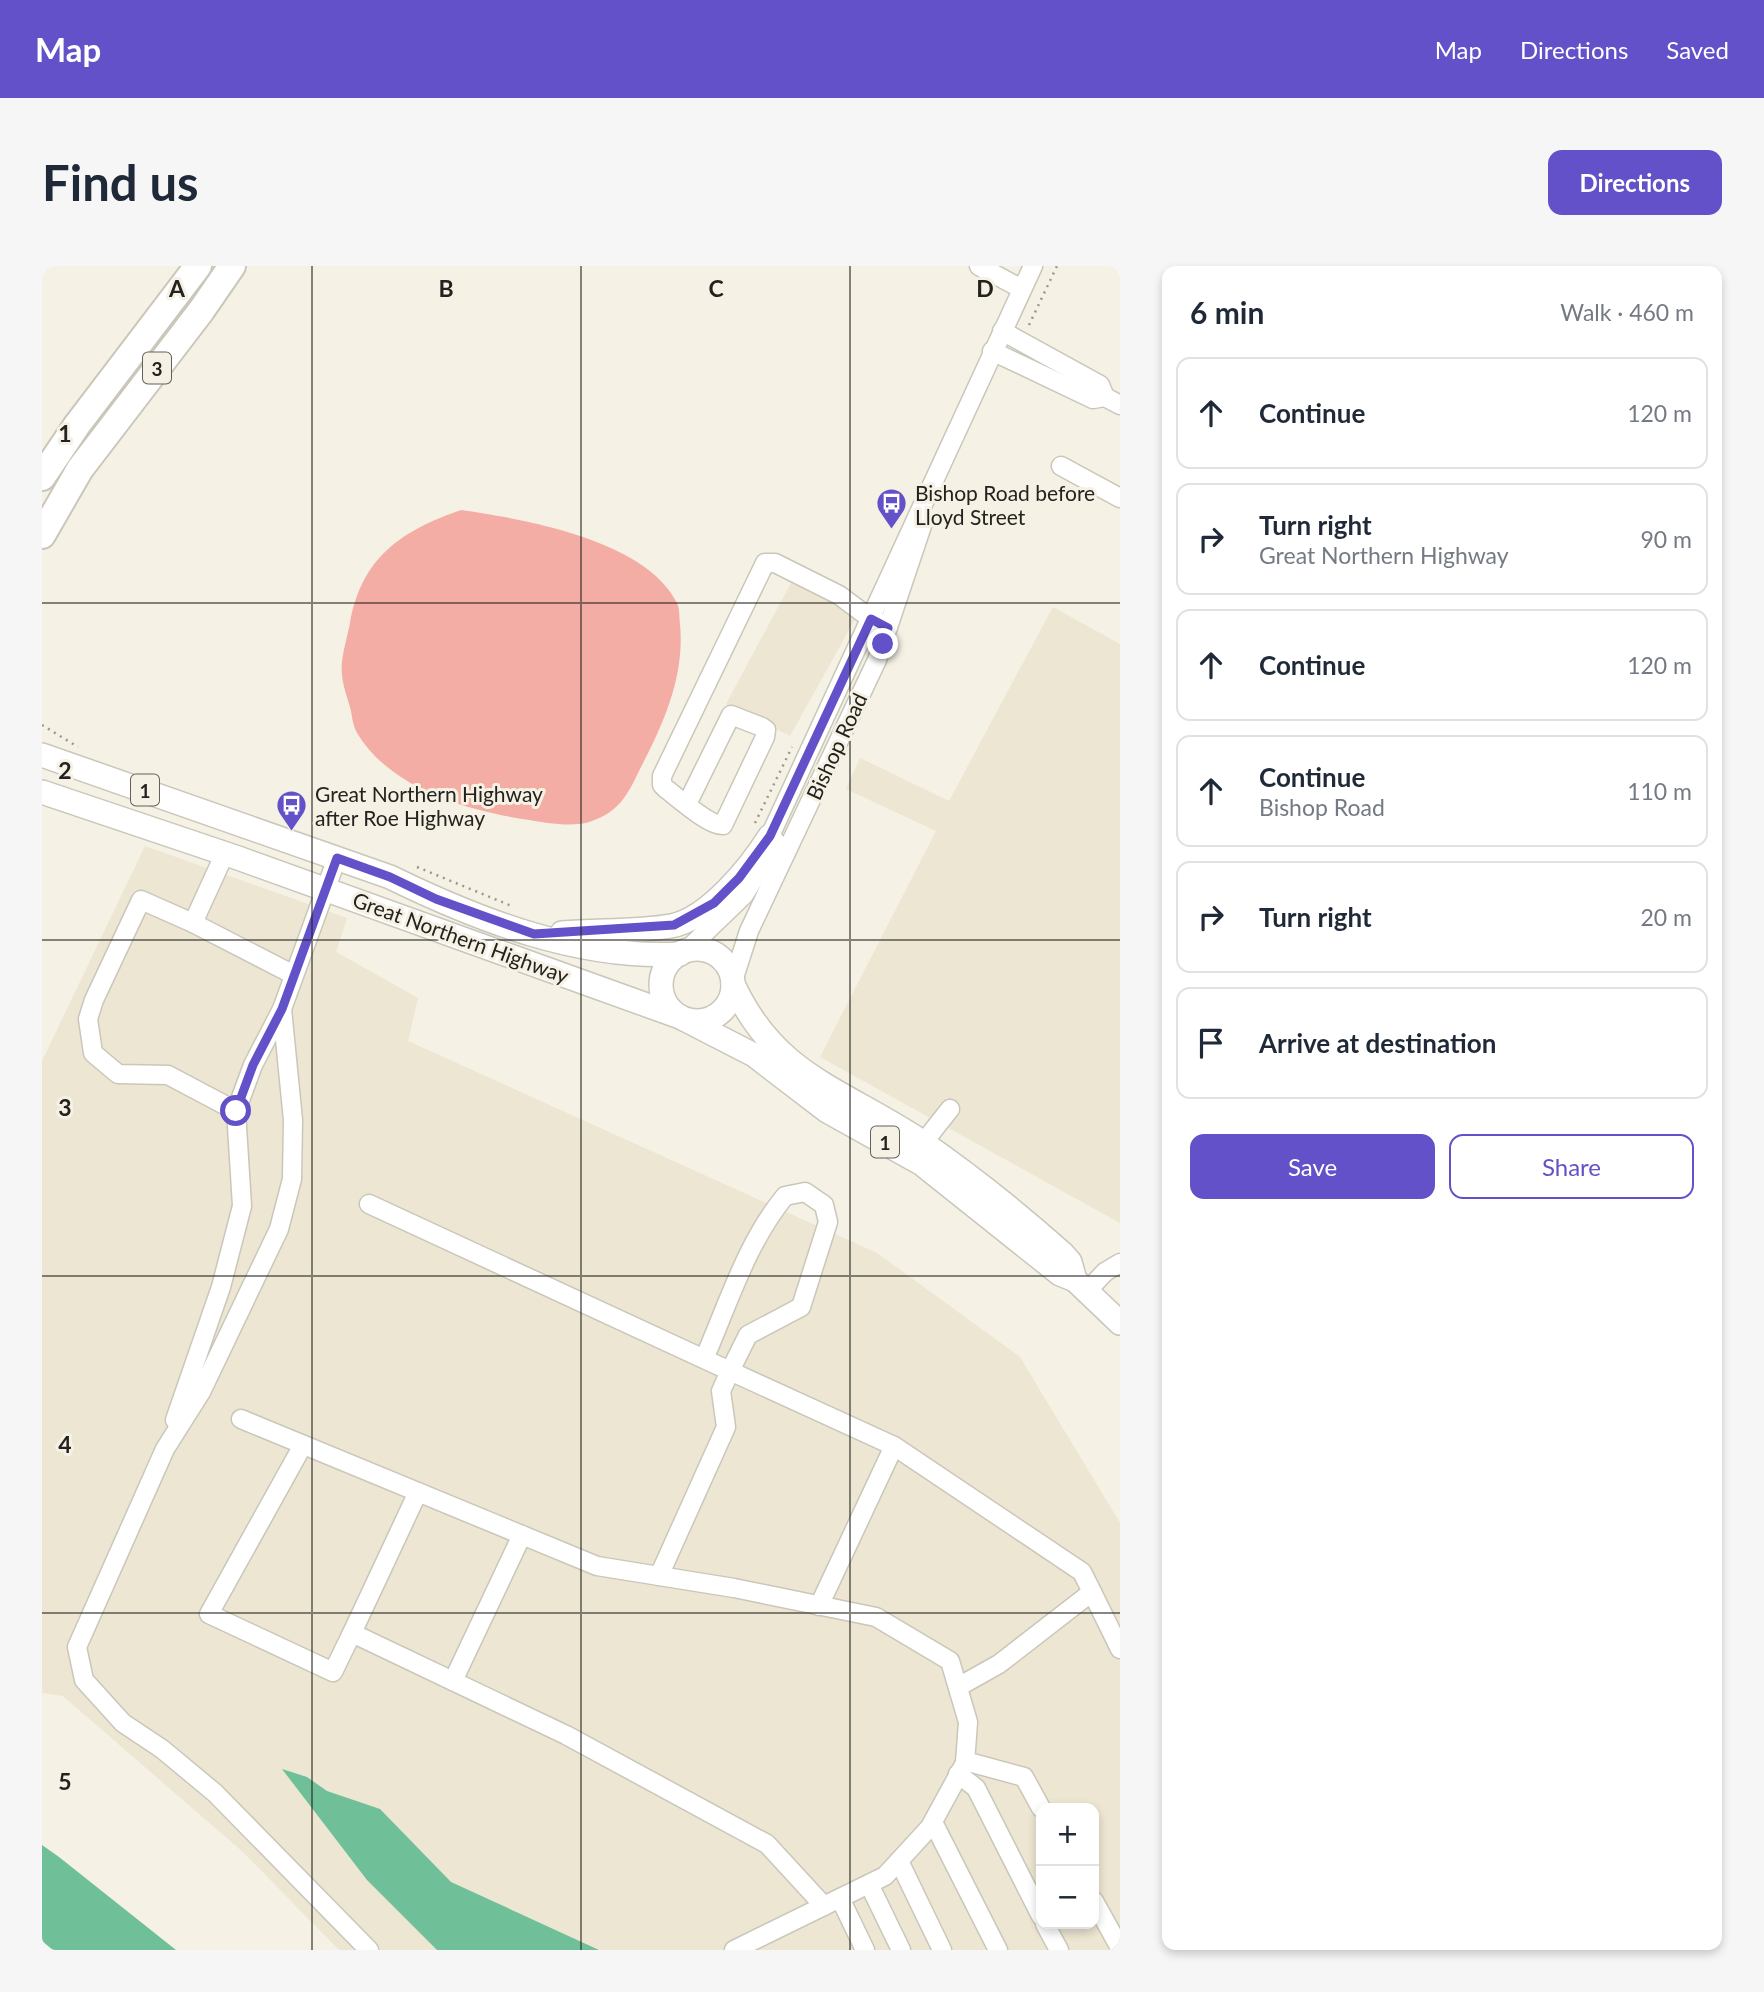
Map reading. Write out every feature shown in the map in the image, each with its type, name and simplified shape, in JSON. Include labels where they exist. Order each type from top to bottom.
[{"type":"highway","name":"3","points":[[42,477],[77,425],[198,266]]},
{"type":"highway","name":"3","points":[[42,534],[80,469],[201,311],[232,266]]},
{"type":"highway","points":[[42,557],[55,534],[80,469]]},
{"type":"main road","name":"Great Northern Highway","points":[[42,755],[390,877],[436,899],[534,934],[634,956],[684,952]]},
{"type":"main road","name":"Great Northern Highway","points":[[42,792],[225,853],[682,1018],[754,1055],[827,1111],[917,1150]]},
{"type":"main road","points":[[197,808],[221,833],[225,853]]},
{"type":"main road","points":[[534,934],[674,925],[714,903],[739,878],[770,836]]},
{"type":"main road","name":"1","points":[[682,1018],[700,1021],[715,1017],[730,999],[733,982],[728,966],[717,955],[703,950],[684,952]]},
{"type":"main road","points":[[682,1018],[668,1007],[661,986],[668,964],[684,952]]},
{"type":"main road","name":"Great Northern Highway","points":[[733,982],[746,1012],[777,1051],[817,1082],[917,1150],[953,1186],[1060,1274],[1081,1285],[1120,1323]]},
{"type":"street","points":[[979,266],[1021,289]]},
{"type":"street","name":"Bishop Road","points":[[684,952],[726,915],[755,881],[777,843],[770,836],[1033,266]]},
{"type":"street","points":[[1002,331],[1100,385],[1112,401]]},
{"type":"street","points":[[992,351],[1093,399],[1112,401]]},
{"type":"street","points":[[1061,466],[1120,498]]},
{"type":"street","name":"Bishop Road","points":[[733,982],[749,931],[869,678],[925,517],[920,508]]},
{"type":"street","points":[[687,804],[731,715],[739,715],[766,730],[723,825],[716,825],[687,804],[662,785],[662,776],[765,563],[775,563],[839,595],[888,628]]},
{"type":"street","points":[[193,923],[225,853]]},
{"type":"street","points":[[337,858],[282,1009],[253,1065],[236,1111],[242,1206],[221,1287],[165,1449],[77,1647],[84,1680],[123,1723],[162,1749],[215,1793],[369,1950]]},
{"type":"street","points":[[236,1111],[168,1075],[118,1074],[93,1053],[88,1019],[94,1000],[142,900],[294,975]]},
{"type":"street","points":[[165,1449],[201,1392],[279,1229],[292,1179],[293,1120],[282,1009]]},
{"type":"street","points":[[917,1150],[950,1109]]},
{"type":"street","points":[[659,1576],[726,1427],[721,1391],[748,1335],[800,1307],[828,1222],[824,1205],[805,1192],[785,1196],[764,1223],[737,1278],[704,1359]]},
{"type":"street","points":[[369,1203],[894,1446],[1083,1572],[1120,1649]]},
{"type":"street","points":[[1081,1285],[1120,1263]]},
{"type":"street","points":[[241,1419],[597,1566],[876,1618],[950,1661],[968,1722],[962,1768],[933,1822],[885,1876],[734,1950]]},
{"type":"street","points":[[303,1445],[209,1614],[333,1672],[418,1492]]},
{"type":"street","points":[[819,1606],[894,1446]]},
{"type":"street","points":[[453,1681],[522,1535]]},
{"type":"street","points":[[958,1687],[999,1664],[1091,1592]]},
{"type":"street","points":[[352,1633],[566,1735],[768,1844],[832,1902],[865,1950]]},
{"type":"street","points":[[962,1768],[1024,1777],[1038,1803]]},
{"type":"street","points":[[962,1768],[976,1788],[1036,1906]]},
{"type":"street","points":[[933,1822],[998,1950]]},
{"type":"street","points":[[899,1861],[943,1950]]},
{"type":"street","points":[[869,1884],[901,1950]]},
{"type":"street","points":[[1099,1910],[1120,1948]]},
{"type":"street","points":[[1048,1929],[1059,1950]]},
{"type":"path","points":[[1029,325],[1057,266]]},
{"type":"shaded area","points":[[461,510],[549,527],[612,548],[639,563],[661,581],[677,603],[681,643],[679,662],[665,717],[622,801],[602,817],[569,825],[506,816],[457,803],[432,794],[389,768],[370,751],[356,731],[343,684],[342,662],[356,600],[364,580],[388,550],[403,538],[420,527]]},
{"type":"shaded area","points":[[797,572],[864,603],[790,736],[726,704]]},
{"type":"shaded area","points":[[1053,607],[1120,644],[1120,1223],[820,1057],[936,831],[846,789],[860,758],[949,801]]},
{"type":"shaded area","points":[[145,846],[347,918],[336,952],[418,998],[408,1041],[877,1253],[1020,1357],[1120,1523],[1120,1950],[339,1950],[244,1853],[63,1696],[42,1693],[42,1061]]},
{"type":"shaded area","points":[[282,1769],[307,1777],[327,1791],[380,1809],[451,1882],[599,1950],[437,1950],[367,1880]]},
{"type":"shaded area","points":[[42,1845],[176,1950],[53,1950],[42,1941]]},
{"type":"place","name":"Bishop Road before Lloyd Street","points":[[892,531]]},
{"type":"place","name":"Great Northern Highway after Roe Highway","points":[[292,832]]},
{"type":"route","points":[[236,1111],[253,1065],[282,1009],[337,858],[390,877],[436,899],[534,934],[674,925],[714,903],[739,878],[770,836],[871,619],[888,628],[883,644]]}]
